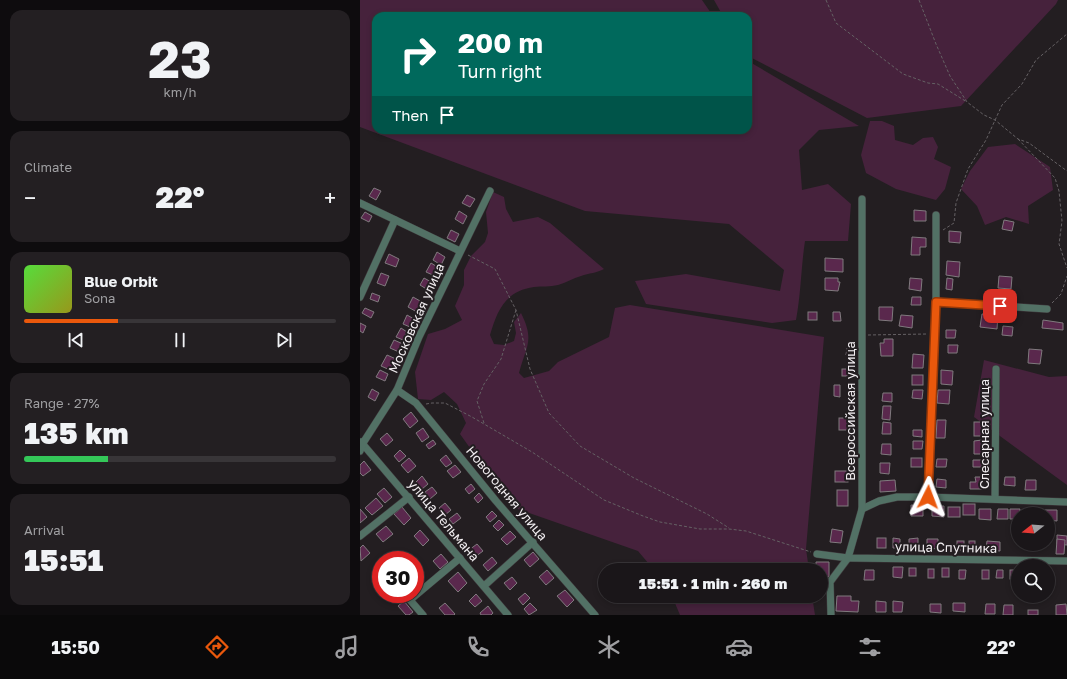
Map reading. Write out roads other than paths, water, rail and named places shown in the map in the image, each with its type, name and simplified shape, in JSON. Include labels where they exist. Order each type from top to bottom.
[{"type":"street","name":"Московская улица","points":[[360,451],[361,442],[397,390],[419,337],[490,191]]},
{"type":"street","name":"Всероссийская улица","points":[[831,615],[830,582],[848,558],[862,509],[862,200]]},
{"type":"street","points":[[360,203],[460,251]]},
{"type":"street","points":[[928,497],[936,302],[936,215]]},
{"type":"street","points":[[360,297],[363,282],[395,220]]},
{"type":"street","points":[[936,302],[1047,309]]},
{"type":"street","name":"Слесарная улица","points":[[995,499],[996,370]]},
{"type":"street","name":"Новогодняя улица","points":[[397,390],[418,406],[496,501],[595,615]]},
{"type":"street","name":"улица Тельмана","points":[[361,442],[508,615]]},
{"type":"street","points":[[360,536],[409,497]]},
{"type":"street","points":[[862,509],[879,501],[897,497],[1067,502]]},
{"type":"street","points":[[484,586],[533,542]]},
{"type":"street","name":"улица Спутника","points":[[817,554],[848,558],[1067,561]]},
{"type":"street","points":[[423,615],[410,600],[460,558]]}]
